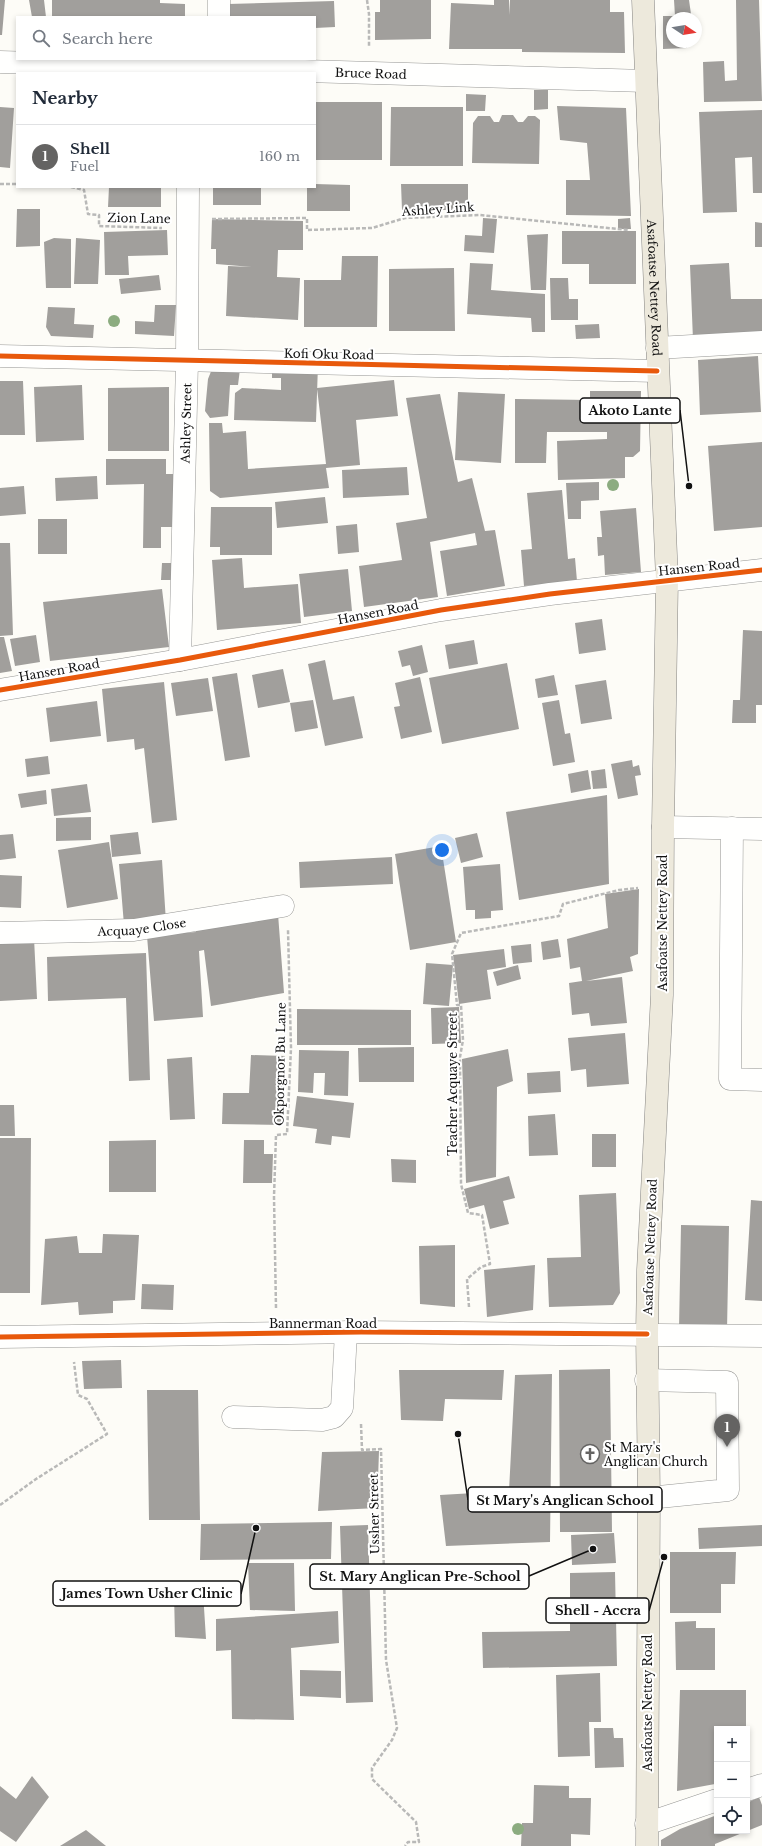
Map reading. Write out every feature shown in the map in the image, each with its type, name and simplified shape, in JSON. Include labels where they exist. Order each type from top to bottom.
[{"type":"main road","name":"Asafoatse Nettey Road","points":[[643,0],[657,371],[667,580],[662,995],[648,1270],[646,1380],[649,1498],[647,1846]]},
{"type":"street","points":[[219,0],[219,16]]},
{"type":"street","name":"Bruce Road","points":[[0,62],[188,70],[220,63],[369,72],[646,81]]},
{"type":"street","name":"Ashley Street","points":[[180,660],[187,361],[188,188]]},
{"type":"street","points":[[657,348],[762,342]]},
{"type":"street","name":"Kofi Oku Road","points":[[0,356],[657,371]]},
{"type":"street","name":"Hansen Road","points":[[0,690],[180,660],[441,610],[550,594],[762,570]]},
{"type":"street","points":[[663,826],[762,829]]},
{"type":"street","points":[[732,828],[730,1079],[762,1080]]},
{"type":"street","name":"Acquaye Close","points":[[0,933],[134,930],[283,906]]},
{"type":"street","points":[[233,1417],[322,1420],[334,1417],[342,1408],[346,1332]]},
{"type":"street","name":"Bannerman Road","points":[[0,1337],[346,1332],[762,1336]]},
{"type":"street","points":[[646,1380],[727,1382],[728,1490],[649,1498]]},
{"type":"street","points":[[750,1789],[762,1785]]},
{"type":"street","points":[[646,1824],[714,1801]]},
{"type":"path","points":[[367,0],[369,14],[369,72]]},
{"type":"path","points":[[0,184],[16,184]]},
{"type":"path","points":[[0,1505],[36,1479],[107,1434],[87,1399],[78,1394],[71,1336]]},
{"type":"building","points":[[0,0],[5,0],[2,35],[0,35]]},
{"type":"building","points":[[29,0],[44,0],[46,16],[32,16]]},
{"type":"building","points":[[52,0],[160,0],[160,3],[185,4],[185,16],[52,16]]},
{"type":"building","points":[[380,0],[431,0],[431,39],[375,40],[375,12],[380,12]]},
{"type":"building","points":[[494,0],[509,0],[510,15],[510,0],[610,0],[610,12],[624,12],[625,53],[522,52],[522,49],[449,49],[451,3],[494,5]]},
{"type":"building","points":[[674,0],[689,0],[691,12],[675,12]]},
{"type":"building","points":[[736,0],[759,0],[762,101],[704,102],[703,62],[724,61],[725,81],[737,80]]},
{"type":"building","points":[[334,1],[335,27],[316,28],[316,16],[229,16],[228,4]]},
{"type":"building","points":[[663,16],[666,16],[666,48],[687,48],[663,49]]},
{"type":"building","points":[[534,90],[548,90],[548,109],[534,110]]},
{"type":"building","points":[[466,94],[486,95],[485,111],[466,111]]},
{"type":"building","points":[[316,102],[382,102],[382,160],[316,160]]},
{"type":"building","points":[[557,106],[626,108],[631,216],[566,215],[566,180],[590,180],[587,143],[560,140]]},
{"type":"building","points":[[0,107],[14,108],[10,168],[0,167]]},
{"type":"building","points":[[391,107],[463,107],[463,166],[390,166]]},
{"type":"building","points":[[762,110],[762,193],[753,193],[752,157],[735,158],[737,212],[703,213],[699,112]]},
{"type":"building","points":[[502,115],[513,115],[518,122],[523,122],[528,116],[535,116],[540,120],[539,164],[472,163],[473,123],[478,116],[490,116],[494,122],[499,122]]},
{"type":"building","points":[[316,184],[350,185],[350,211],[307,211],[307,188],[316,188]]},
{"type":"building","points":[[401,184],[468,184],[468,210],[402,210]]},
{"type":"building","points":[[109,188],[161,188],[161,207],[108,207]]},
{"type":"building","points":[[213,188],[261,188],[261,205],[213,205]]},
{"type":"building","points":[[17,209],[40,209],[40,246],[16,247]]},
{"type":"building","points":[[483,218],[497,219],[494,253],[464,251],[465,235],[482,236]]},
{"type":"building","points":[[630,218],[631,229],[618,229],[618,219]]},
{"type":"building","points":[[212,219],[303,221],[303,250],[278,250],[277,277],[300,278],[298,320],[226,316],[228,266],[252,267],[216,264],[216,249],[211,249]]},
{"type":"building","points":[[755,222],[762,223],[762,247],[755,247]]},
{"type":"building","points":[[167,230],[168,255],[128,256],[129,275],[105,275],[104,232]]},
{"type":"building","points":[[562,231],[636,231],[636,284],[589,284],[589,264],[562,264]]},
{"type":"building","points":[[548,234],[546,290],[531,290],[527,235]]},
{"type":"building","points":[[54,238],[71,239],[71,288],[46,288],[44,242]]},
{"type":"building","points":[[76,238],[100,240],[98,284],[74,284]]},
{"type":"building","points":[[342,256],[378,256],[377,327],[304,327],[304,280],[341,280]]},
{"type":"building","points":[[470,263],[493,264],[491,290],[545,294],[545,332],[532,332],[531,318],[467,314]]},
{"type":"building","points":[[729,263],[731,299],[762,299],[762,337],[693,340],[690,265]]},
{"type":"building","points":[[454,268],[455,331],[389,331],[389,269]]},
{"type":"building","points":[[159,275],[161,290],[121,294],[119,279]]},
{"type":"building","points":[[550,278],[568,278],[569,299],[578,299],[578,320],[551,320]]},
{"type":"building","points":[[155,305],[176,305],[174,336],[135,334],[135,321],[154,322]]},
{"type":"building","points":[[48,307],[75,308],[74,324],[94,325],[93,338],[51,336],[46,327]]},
{"type":"building","points":[[599,324],[600,338],[576,339],[575,325]]},
{"type":"building","points":[[758,356],[761,412],[700,415],[698,360]]},
{"type":"building","points":[[272,363],[318,365],[316,422],[234,420],[235,393],[242,388],[281,390],[281,378],[272,378]]},
{"type":"building","points":[[212,369],[240,369],[238,385],[230,385],[228,416],[210,418],[205,411],[208,379]]},
{"type":"building","points":[[394,380],[398,416],[356,420],[360,465],[326,468],[329,488],[220,498],[210,491],[209,423],[222,423],[223,433],[246,431],[248,469],[326,464],[317,388]]},
{"type":"building","points":[[0,381],[23,381],[25,435],[0,435]]},
{"type":"building","points":[[82,385],[84,440],[36,442],[34,387]]},
{"type":"building","points":[[169,387],[169,451],[108,451],[108,388]]},
{"type":"building","points":[[590,391],[641,391],[640,451],[633,457],[625,457],[625,478],[558,480],[557,441],[607,439],[607,432],[547,432],[546,463],[515,463],[515,399],[590,400]]},
{"type":"building","points":[[458,392],[505,394],[501,463],[455,460]]},
{"type":"building","points":[[440,394],[458,482],[472,478],[485,531],[495,530],[505,586],[447,596],[440,551],[477,545],[475,533],[430,542],[438,597],[364,607],[359,566],[402,560],[396,523],[427,518],[406,398]]},
{"type":"building","points":[[762,442],[762,527],[714,531],[708,446]]},
{"type":"building","points":[[106,459],[166,459],[166,474],[174,474],[173,527],[161,527],[161,548],[143,548],[144,484],[106,485]]},
{"type":"building","points":[[407,467],[409,495],[343,498],[342,470]]},
{"type":"building","points":[[97,476],[98,499],[56,501],[55,478]]},
{"type":"building","points":[[599,482],[599,500],[581,501],[581,519],[568,519],[566,483]]},
{"type":"building","points":[[24,486],[26,514],[0,516],[0,488]]},
{"type":"building","points":[[562,490],[568,559],[575,558],[577,581],[524,586],[521,550],[532,549],[527,493]]},
{"type":"building","points":[[325,497],[328,523],[277,528],[275,502]]},
{"type":"building","points":[[211,507],[272,507],[272,555],[220,555],[220,547],[210,547]]},
{"type":"building","points":[[636,508],[641,572],[605,575],[604,555],[598,556],[597,537],[602,537],[600,511]]},
{"type":"building","points":[[38,519],[67,519],[67,554],[38,554]]},
{"type":"building","points":[[357,524],[359,552],[338,554],[336,526]]},
{"type":"building","points":[[0,543],[10,543],[13,635],[0,636]]},
{"type":"building","points":[[242,558],[244,588],[298,584],[301,623],[217,630],[212,560]]},
{"type":"building","points":[[162,563],[173,563],[173,580],[161,580]]},
{"type":"building","points":[[348,569],[352,611],[304,617],[299,574]]},
{"type":"building","points":[[162,589],[169,647],[50,661],[43,602]]},
{"type":"building","points":[[602,619],[606,650],[579,654],[575,623]]},
{"type":"building","points":[[743,630],[762,631],[762,705],[756,705],[756,723],[732,723],[733,700],[740,700]]},
{"type":"building","points":[[36,635],[40,662],[15,666],[10,639]]},
{"type":"building","points":[[0,637],[4,637],[12,671],[0,673]]},
{"type":"building","points":[[474,640],[478,664],[449,669],[445,645]]},
{"type":"building","points":[[422,645],[428,672],[413,676],[410,665],[402,667],[398,651]]},
{"type":"building","points":[[325,660],[333,700],[354,696],[363,738],[325,746],[308,664]]},
{"type":"building","points":[[507,663],[519,729],[442,744],[429,678]]},
{"type":"building","points":[[283,669],[290,702],[258,708],[252,675]]},
{"type":"building","points":[[237,673],[250,757],[225,761],[212,677]]},
{"type":"building","points":[[554,675],[558,695],[538,698],[535,679]]},
{"type":"building","points":[[420,677],[432,732],[401,739],[394,707],[400,706],[395,683]]},
{"type":"building","points":[[208,678],[213,711],[176,716],[171,683]]},
{"type":"building","points":[[606,680],[612,719],[581,724],[575,685]]},
{"type":"building","points":[[164,682],[177,820],[152,823],[144,748],[135,750],[134,739],[107,742],[102,689]]},
{"type":"building","points":[[313,700],[318,728],[295,732],[290,703]]},
{"type":"building","points":[[559,700],[565,734],[570,733],[575,762],[553,766],[542,703]]},
{"type":"building","points":[[97,701],[101,736],[50,742],[46,708]]},
{"type":"building","points":[[48,756],[50,774],[27,777],[25,759]]},
{"type":"building","points":[[632,760],[633,767],[639,765],[641,775],[635,776],[638,795],[618,799],[611,764]]},
{"type":"building","points":[[605,769],[607,788],[593,789],[591,771]]},
{"type":"building","points":[[588,770],[591,789],[571,793],[568,774]]},
{"type":"building","points":[[87,784],[91,812],[54,816],[51,789]]},
{"type":"building","points":[[46,790],[47,804],[21,808],[18,794]]},
{"type":"building","points":[[607,795],[609,884],[519,900],[506,812]]},
{"type":"building","points":[[91,817],[91,840],[56,841],[56,818]]},
{"type":"building","points":[[138,832],[141,854],[112,857],[110,835]]},
{"type":"building","points":[[477,833],[483,857],[461,863],[455,838]]},
{"type":"building","points":[[13,834],[16,858],[0,860],[0,835]]},
{"type":"building","points":[[109,842],[118,899],[67,908],[58,850]]},
{"type":"building","points":[[441,846],[456,942],[410,950],[395,854]]},
{"type":"building","points":[[392,857],[393,884],[300,888],[299,862]]},
{"type":"building","points":[[162,860],[166,922],[124,925],[119,864]]},
{"type":"building","points":[[500,864],[503,910],[491,911],[491,918],[475,919],[475,910],[466,910],[463,867]]},
{"type":"building","points":[[0,875],[22,876],[21,908],[0,907]]},
{"type":"building","points":[[639,889],[638,954],[630,957],[633,971],[586,981],[622,977],[627,1023],[591,1026],[589,1013],[572,1015],[569,983],[582,981],[580,967],[570,969],[567,939],[608,928],[605,894]]},
{"type":"building","points":[[278,914],[284,993],[211,1006],[204,950],[199,951],[203,1017],[154,1021],[147,936],[196,932],[195,921]]},
{"type":"building","points":[[34,938],[37,999],[0,1001],[0,940]]},
{"type":"building","points":[[558,939],[561,957],[543,960],[541,942]]},
{"type":"building","points":[[531,944],[532,962],[513,964],[511,946]]},
{"type":"building","points":[[504,949],[506,967],[487,970],[491,999],[459,1004],[453,955]]},
{"type":"building","points":[[146,953],[150,1080],[129,1081],[126,998],[48,1001],[47,957]]},
{"type":"building","points":[[426,963],[453,965],[449,1006],[423,1004]]},
{"type":"building","points":[[518,965],[521,979],[497,986],[493,972]]},
{"type":"building","points":[[459,1007],[461,1043],[432,1044],[431,1008]]},
{"type":"building","points":[[297,1009],[411,1010],[411,1045],[297,1045]]},
{"type":"building","points":[[625,1033],[629,1084],[587,1087],[586,1069],[571,1071],[568,1038]]},
{"type":"building","points":[[414,1047],[414,1082],[359,1082],[358,1048]]},
{"type":"building","points":[[508,1049],[513,1081],[497,1087],[496,1177],[466,1183],[462,1059]]},
{"type":"building","points":[[299,1050],[349,1051],[348,1096],[324,1095],[325,1073],[314,1073],[313,1093],[298,1092]]},
{"type":"building","points":[[251,1055],[285,1056],[282,1125],[222,1124],[223,1093],[249,1093]]},
{"type":"building","points":[[192,1057],[195,1119],[170,1120],[167,1059]]},
{"type":"building","points":[[560,1071],[561,1092],[528,1094],[527,1073]]},
{"type":"building","points":[[297,1096],[354,1103],[350,1138],[332,1136],[331,1145],[315,1143],[317,1129],[293,1126]]},
{"type":"building","points":[[0,1105],[14,1105],[15,1136],[0,1136]]},
{"type":"building","points":[[555,1114],[558,1155],[529,1156],[528,1116]]},
{"type":"building","points":[[592,1134],[616,1134],[616,1167],[592,1167]]},
{"type":"building","points":[[0,1138],[31,1138],[30,1293],[0,1293]]},
{"type":"building","points":[[156,1140],[156,1192],[109,1192],[109,1141]]},
{"type":"building","points":[[244,1140],[264,1140],[264,1154],[273,1154],[272,1183],[243,1183]]},
{"type":"building","points":[[391,1159],[416,1160],[416,1183],[392,1182]]},
{"type":"building","points":[[509,1176],[515,1198],[503,1201],[509,1224],[490,1229],[484,1205],[469,1209],[464,1189]]},
{"type":"building","points":[[616,1193],[620,1293],[613,1305],[549,1307],[547,1258],[581,1257],[579,1195]]},
{"type":"building","points":[[751,1200],[762,1201],[762,1301],[745,1300]]},
{"type":"building","points":[[681,1225],[729,1226],[727,1330],[679,1329]]},
{"type":"building","points":[[103,1234],[139,1235],[135,1300],[113,1301],[113,1313],[79,1315],[78,1302],[41,1305],[45,1239],[77,1236],[79,1253],[102,1253]]},
{"type":"building","points":[[455,1245],[455,1307],[420,1304],[419,1246]]},
{"type":"building","points":[[535,1265],[533,1310],[487,1317],[484,1270]]},
{"type":"building","points":[[142,1284],[174,1285],[173,1310],[141,1309]]},
{"type":"building","points":[[121,1360],[122,1388],[84,1389],[82,1361]]},
{"type":"building","points":[[610,1369],[612,1532],[560,1532],[559,1370]]},
{"type":"building","points":[[399,1370],[504,1370],[502,1400],[445,1399],[443,1421],[401,1420]]},
{"type":"building","points":[[552,1374],[550,1542],[446,1546],[440,1495],[509,1491],[515,1375]]},
{"type":"building","points":[[147,1390],[198,1390],[200,1520],[149,1520]]},
{"type":"building","points":[[379,1451],[377,1508],[318,1511],[322,1452]]},
{"type":"building","points":[[332,1522],[331,1559],[200,1560],[201,1524]]},
{"type":"building","points":[[368,1525],[373,1702],[346,1703],[340,1526]]},
{"type":"building","points":[[762,1525],[762,1546],[699,1549],[698,1528]]},
{"type":"building","points":[[614,1533],[616,1563],[572,1565],[571,1535]]},
{"type":"building","points":[[670,1552],[736,1552],[735,1584],[721,1584],[721,1613],[670,1613]]},
{"type":"building","points":[[248,1563],[294,1563],[295,1611],[250,1610]]},
{"type":"building","points":[[615,1572],[617,1666],[483,1668],[482,1632],[570,1631],[570,1573]]},
{"type":"building","points":[[203,1592],[206,1639],[175,1637],[174,1593]]},
{"type":"building","points":[[338,1611],[339,1643],[291,1648],[294,1720],[232,1719],[231,1650],[216,1651],[216,1619]]},
{"type":"building","points":[[696,1621],[696,1628],[715,1628],[715,1670],[676,1670],[675,1622]]},
{"type":"building","points":[[300,1670],[341,1671],[341,1698],[300,1696]]},
{"type":"building","points":[[600,1673],[601,1722],[589,1722],[590,1756],[558,1757],[556,1675]]},
{"type":"building","points":[[680,1690],[746,1690],[746,1726],[714,1726],[714,1784],[677,1791]]},
{"type":"building","points":[[594,1728],[613,1728],[614,1738],[623,1738],[624,1767],[595,1768]]},
{"type":"building","points":[[32,1776],[49,1797],[16,1842],[0,1831],[0,1786],[16,1799]]},
{"type":"building","points":[[534,1785],[569,1786],[569,1798],[591,1798],[590,1835],[571,1834],[571,1846],[521,1846],[522,1823],[533,1823]]},
{"type":"building","points":[[759,1797],[762,1805],[762,1825],[750,1830],[750,1802]]},
{"type":"building","points":[[714,1816],[714,1834],[740,1834],[715,1844],[715,1846],[661,1846],[661,1840],[680,1829]]},
{"type":"building","points":[[86,1830],[106,1846],[60,1846]]},
{"type":"cycle path","points":[[0,356],[657,371]]},
{"type":"cycle path","points":[[0,690],[180,660],[441,610],[550,594],[762,570]]},
{"type":"cycle path","points":[[0,1337],[361,1332],[647,1334]]},
{"type":"place","name":"Akoto Lante","points":[[689,486]]},
{"type":"place","name":"St Mary's Anglican School","points":[[458,1434]]},
{"type":"place","name":"Shell","points":[[727,1447]]},
{"type":"place","name":"St Mary's Anglican Church","points":[[590,1454]]},
{"type":"place","name":"James Town Usher Clinic","points":[[256,1528]]},
{"type":"place","name":"St. Mary Anglican Pre-School","points":[[593,1549]]},
{"type":"place","name":"Shell - Accra","points":[[664,1557]]}]
